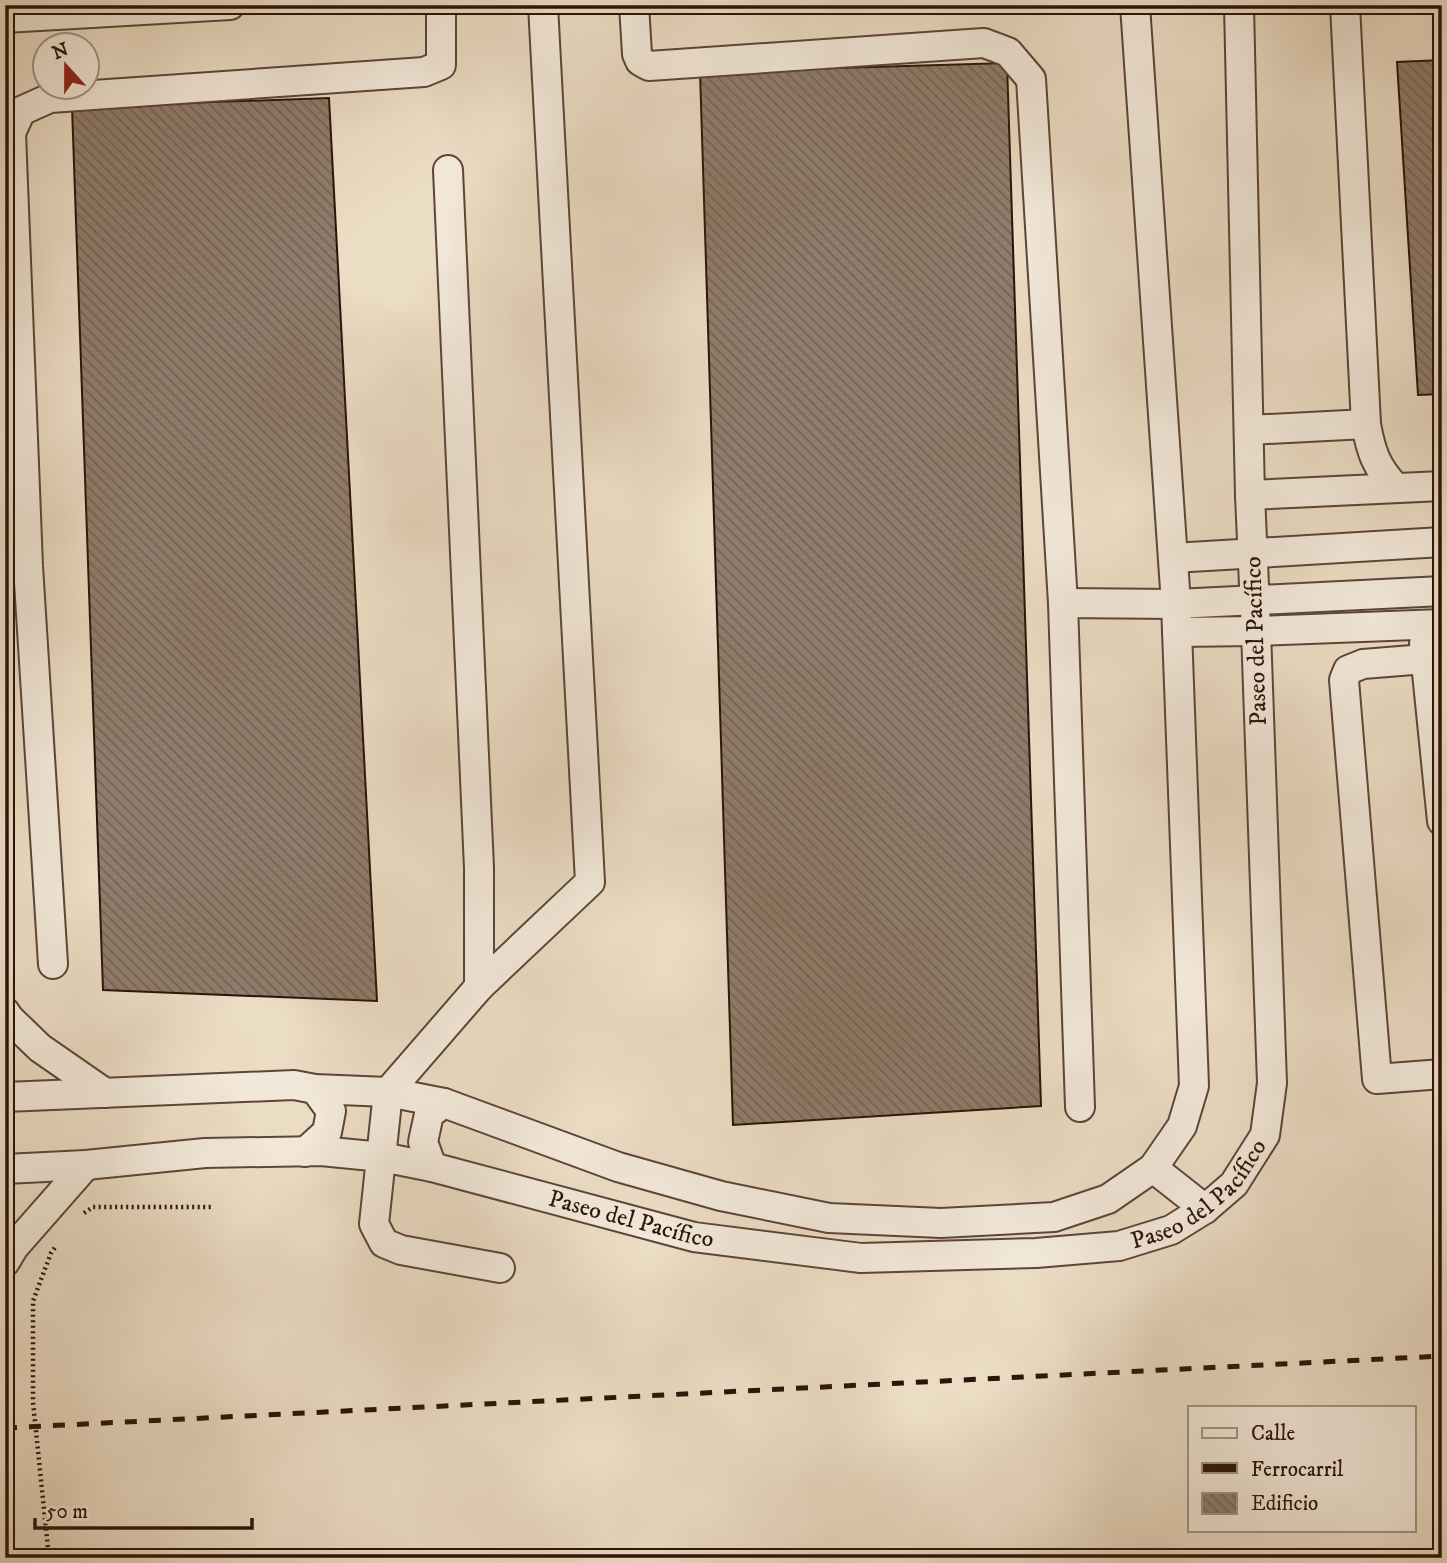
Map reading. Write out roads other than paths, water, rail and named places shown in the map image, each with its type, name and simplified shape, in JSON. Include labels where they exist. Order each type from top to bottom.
[{"type":"street","points":[[11,21],[230,5]]},
{"type":"street","points":[[53,964],[16,566],[10,134],[21,111],[50,98],[424,72],[441,65],[441,5]]},
{"type":"street","points":[[500,1268],[401,1250],[384,1243],[374,1224],[388,1092],[479,987],[590,882],[543,5]]},
{"type":"street","points":[[634,5],[637,54],[640,61],[649,66],[984,43],[1008,52],[1031,79],[1063,603],[1080,1107]]},
{"type":"street","name":"Paseo del Pacífico","points":[[5,1097],[294,1085],[388,1092],[444,1103],[618,1167],[721,1196],[830,1218],[941,1223],[1054,1217],[1108,1199],[1153,1168],[1182,1126],[1194,1086],[1176,604],[1135,5]]},
{"type":"street","name":"Paseo del Pacífico","points":[[5,1169],[86,1165],[205,1153],[321,1150],[382,1157],[432,1167],[694,1237],[861,1258],[1036,1253],[1119,1246],[1171,1230],[1205,1209],[1234,1184],[1265,1135],[1272,1083],[1250,495],[1238,5]]},
{"type":"street","points":[[1345,5],[1366,424],[1376,463],[1396,488]]},
{"type":"street","points":[[448,170],[479,868],[479,987]]},
{"type":"street","points":[[1248,430],[1366,424]]},
{"type":"street","points":[[1250,495],[1442,486]]},
{"type":"street","points":[[1173,558],[1442,542]]},
{"type":"street","points":[[1063,603],[1176,604],[1442,591]]},
{"type":"street","points":[[1177,632],[1432,624],[1425,659],[1442,821]]},
{"type":"street","points":[[1425,659],[1363,664],[1348,670],[1344,680],[1377,1079],[1442,1074]]},
{"type":"street","points":[[5,1013],[40,1048],[105,1093]]},
{"type":"street","points":[[305,1152],[327,1132],[331,1111],[314,1088]]},
{"type":"street","points":[[432,1167],[423,1142],[429,1114],[444,1103]]},
{"type":"street","points":[[5,1262],[14,1247],[86,1165]]},
{"type":"street","points":[[1153,1168],[1205,1209]]},
{"type":"railway","points":[[5,1428],[1442,1356]]}]
